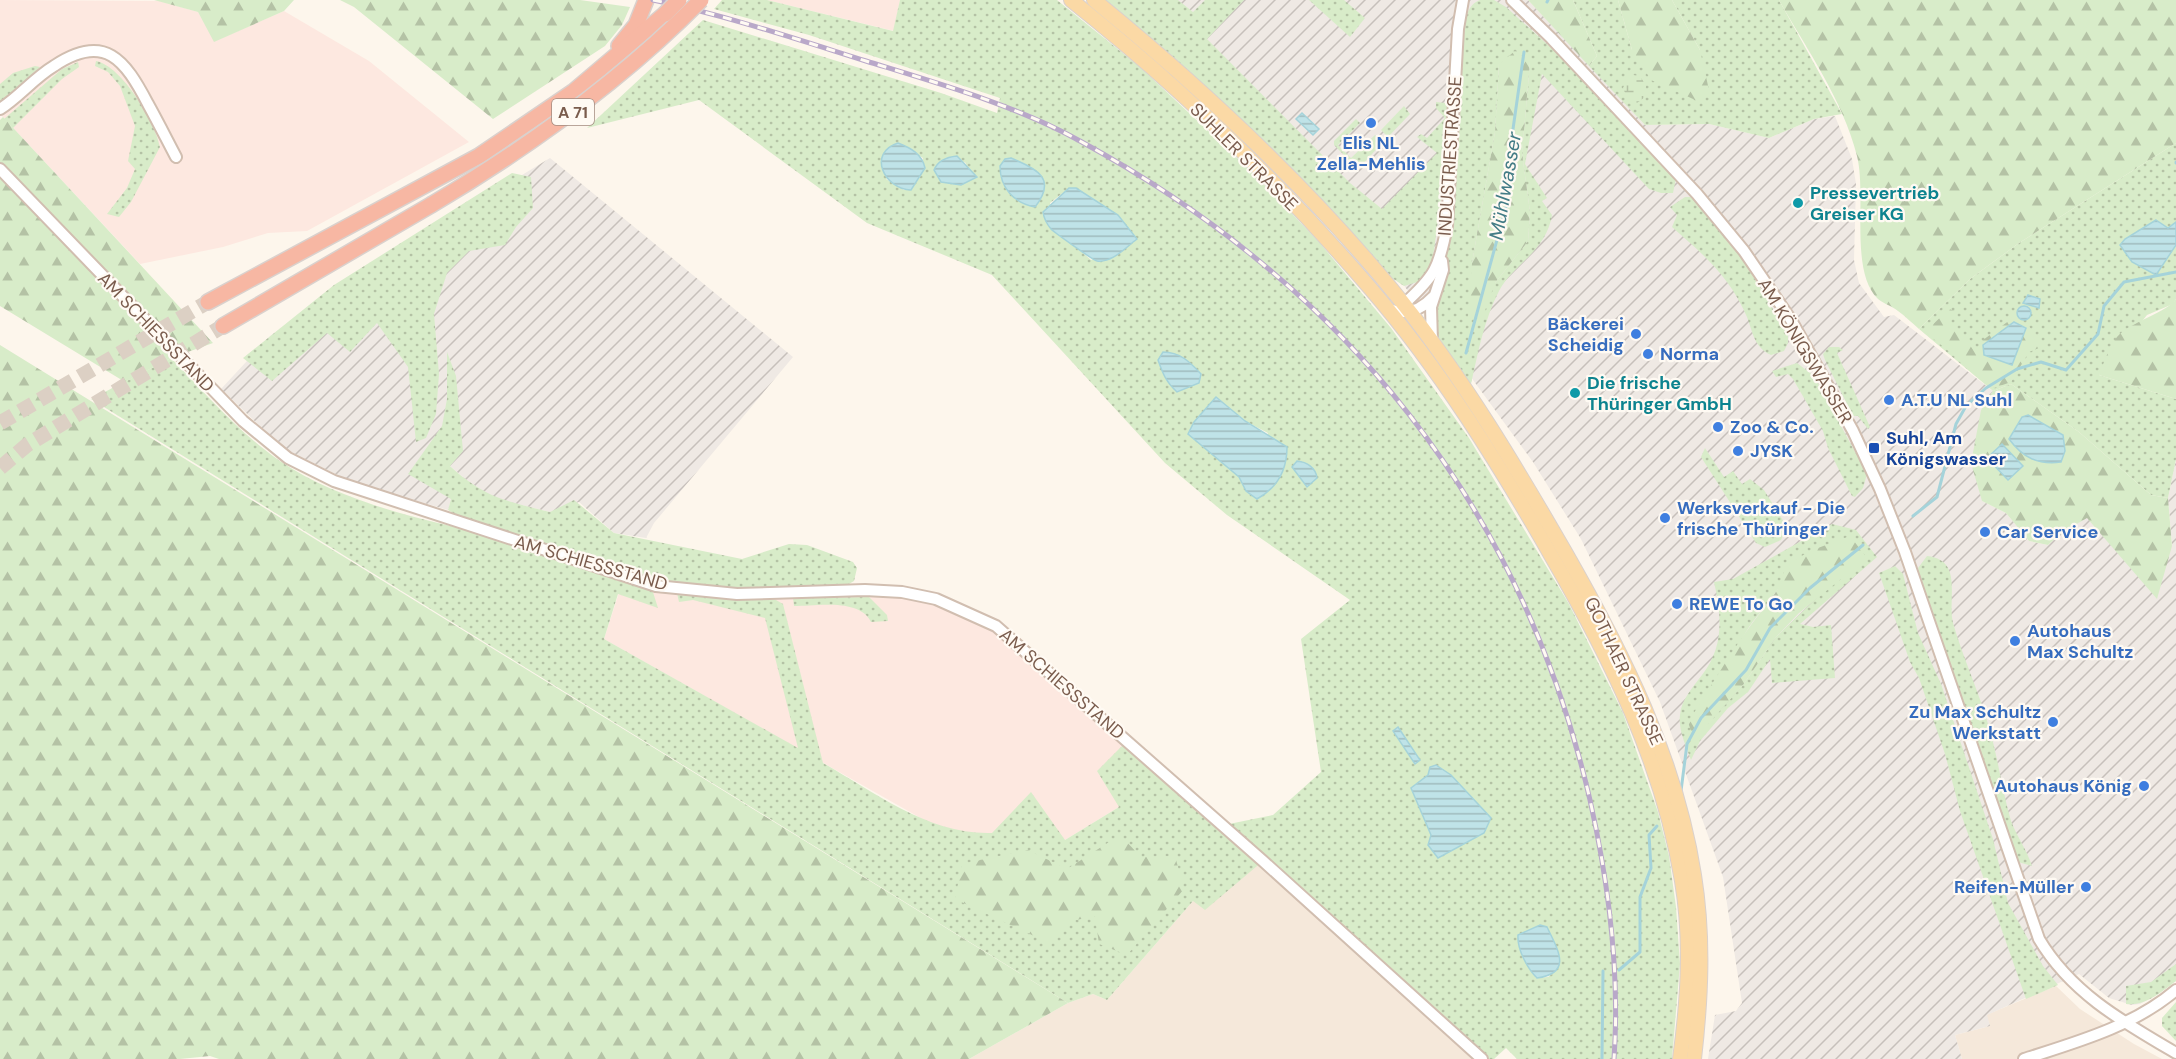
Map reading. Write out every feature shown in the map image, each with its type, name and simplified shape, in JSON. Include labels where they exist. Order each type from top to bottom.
[{"type":"highway","points":[[561,101],[626,38],[636,24],[646,0]]},
{"type":"highway","name":"A 71","points":[[208,302],[479,156],[561,101],[620,55],[679,0]]},
{"type":"highway","name":"A 71","points":[[223,326],[496,166],[584,103],[676,25],[701,0]]},
{"type":"main road","name":"SUHLER STRASSE","points":[[1071,0],[1145,61],[1258,167],[1382,303],[1402,329]]},
{"type":"main road","name":"SUHLER STRASSE","points":[[1094,0],[1152,48],[1288,177],[1356,248],[1432,342]]},
{"type":"main road","points":[[1402,329],[1405,310]]},
{"type":"main road","name":"GOTHAER STRASSE","points":[[1402,329],[1478,436],[1539,535],[1595,633],[1635,717],[1659,785],[1677,853],[1686,919],[1687,994],[1680,1059]]},
{"type":"main road","name":"GOTHAER STRASSE","points":[[1432,342],[1481,414],[1589,593],[1640,695],[1667,766],[1689,847],[1698,908],[1700,997],[1694,1059]]},
{"type":"street","name":"INDUSTRIESTRASSE","points":[[1405,310],[1428,282],[1442,255],[1448,226],[1458,29],[1457,0]]},
{"type":"street","name":"INDUSTRIESTRASSE","points":[[1458,29],[1463,0]]},
{"type":"street","name":"INDUSTRIESTRASSE","points":[[1458,29],[1462,11],[1469,0]]},
{"type":"street","name":"AM KÖNIGSWASSER","points":[[1512,0],[1551,38],[1697,194],[1791,320],[1853,431],[1905,552],[2038,939],[2055,965],[2069,980],[2125,1023],[2173,1051]]},
{"type":"street","points":[[0,109],[54,66],[72,56],[86,52],[108,52],[126,65],[132,74],[176,157]]},
{"type":"street","name":"AM SCHIESSSTAND","points":[[0,169],[243,421],[288,458],[345,485],[656,586],[737,594],[865,590],[902,592],[936,599],[996,626],[1263,861],[1364,955],[1482,1059]]},
{"type":"street","points":[[1432,342],[1430,316],[1434,295],[1443,270],[1442,255]]},
{"type":"street","points":[[1382,303],[1388,309],[1405,310],[1425,306],[1434,295]]},
{"type":"street","points":[[2024,1059],[2125,1023],[2151,1011],[2176,990]]},
{"type":"street","points":[[2163,1059],[2173,1051]]},
{"type":"shaded area","points":[[0,0],[160,1],[198,12],[215,41],[284,11],[369,61],[469,142],[307,231],[268,233],[223,247],[140,264],[0,114]]},
{"type":"shaded area","points":[[767,0],[900,0],[894,31]]},
{"type":"shaded area","points":[[1151,0],[1528,0],[1645,125],[1709,124],[1769,138],[1814,119],[1835,116],[1852,159],[1856,184],[1854,260],[1859,283],[1884,317],[1894,315],[1993,391],[1981,410],[1982,501],[2006,513],[2029,541],[2048,545],[2061,533],[2086,518],[2172,546],[2168,498],[2176,459],[2176,981],[2140,1004],[2132,1005],[2109,998],[2079,974],[1987,1015],[1990,1026],[1955,1035],[1962,1059],[1708,1059],[1715,1015],[1736,1011],[1742,1003],[1723,877],[1660,702],[1581,539],[1533,462],[1305,150]]},
{"type":"shaded area","points":[[550,158],[793,357],[654,523],[646,538],[614,533],[579,502],[550,512],[493,498],[450,466],[451,499],[448,510],[352,482],[284,449],[221,389],[270,336],[356,276]]},
{"type":"shaded area","points":[[624,577],[902,592],[996,626],[1127,741],[1119,807],[1065,840],[969,833],[933,825],[604,639]]},
{"type":"shaded area","points":[[1263,861],[1482,1059],[969,1059],[1068,1003],[1093,994],[1107,1000],[1193,901]]},
{"type":"shaded area","points":[[2056,986],[2080,1009],[2162,1059],[1962,1059],[1955,1035],[1990,1026],[1986,1015]]},
{"type":"green space","points":[[154,0],[294,0],[284,11],[214,42],[198,12]]},
{"type":"green space","points":[[340,0],[580,0],[630,7],[622,25],[605,46],[493,119],[354,7]]},
{"type":"green space","points":[[722,0],[767,0],[893,31],[900,0],[1057,0],[1140,67],[1252,172],[1319,242],[1391,328],[1469,438],[1569,604],[1623,713],[1658,812],[1669,856],[1680,964],[1672,1059],[1517,1059],[1506,1048],[1494,1059],[1482,1059],[1263,861],[1205,910],[1193,901],[1107,1000],[1093,994],[1068,1003],[91,399],[171,358],[251,438],[302,475],[326,487],[379,507],[486,533],[448,510],[451,499],[408,474],[442,426],[447,399],[447,352],[456,376],[463,451],[450,466],[485,492],[508,501],[550,512],[574,500],[614,533],[742,559],[789,544],[807,545],[853,562],[857,568],[854,581],[837,591],[652,589],[658,608],[618,594],[604,639],[798,748],[765,618],[693,600],[679,602],[677,593],[776,600],[783,604],[823,763],[883,799],[925,820],[946,827],[969,832],[992,833],[1031,792],[1065,840],[1119,807],[1097,771],[1127,741],[1237,837],[1229,824],[1273,815],[1321,772],[1301,639],[1350,600],[1227,515],[1165,463],[992,275],[867,223],[699,100],[587,128],[703,20],[941,93],[997,113],[1000,98],[809,35],[714,9]],"holes":[[[918,155],[923,158],[920,177],[911,190],[904,190],[886,179]],[[965,162],[968,168],[951,183],[941,182]],[[1069,188],[1076,188],[1118,215],[1137,239],[1091,260],[1066,238],[1053,231],[1050,203]],[[1216,397],[1245,421],[1268,433],[1246,491],[1239,477],[1188,434]],[[1428,775],[1451,775],[1491,818],[1431,835],[1412,788]],[[1540,925],[1557,970],[1548,977],[1536,978],[1518,935]]]},
{"type":"green space","points":[[1102,0],[1178,0],[1193,12],[1205,0],[1244,0],[1207,39],[1350,183],[1382,209],[1437,153],[1417,137],[1421,134],[1427,138],[1445,118],[1436,108],[1436,102],[1445,103],[1448,107],[1445,168],[1434,250],[1430,269],[1421,281],[1404,286],[1386,274]]},
{"type":"green space","points":[[1309,0],[1344,0],[1365,18],[1350,37]]},
{"type":"green space","points":[[1494,0],[1506,7],[1570,65],[1676,178],[1673,193],[1661,193],[1649,189],[1542,74],[1525,164],[1547,198],[1542,201],[1552,215],[1543,239],[1499,291],[1485,325],[1471,384],[1438,337],[1433,325],[1431,309],[1443,277],[1452,225],[1464,30],[1468,12],[1476,2]],"holes":[[[1530,62],[1522,153],[1530,212],[1528,241],[1495,283],[1472,263],[1495,132],[1499,64]]]},
{"type":"green space","points":[[1528,0],[1573,0],[1597,56],[1589,66]]},
{"type":"green space","points":[[1573,0],[1618,0],[1632,50],[1700,50],[1672,0],[1779,0],[1842,114],[1814,119],[1769,138],[1709,124],[1645,125],[1589,66],[1597,56]]},
{"type":"green space","points":[[1618,0],[1672,0],[1700,50],[1709,90],[1702,103],[1651,80],[1632,50]]},
{"type":"green space","points":[[1779,0],[2176,0],[2176,143],[2019,243],[1970,279],[1919,329],[1896,309],[1878,299],[1869,286],[1861,252],[1860,172],[1851,135],[1834,95]]},
{"type":"green space","points":[[1515,51],[1530,62],[1522,153],[1530,212],[1528,241],[1495,283],[1482,319],[1468,317],[1472,263],[1495,132],[1499,64]]},
{"type":"green space","points":[[96,61],[106,65],[127,84],[152,124],[160,147],[131,202],[119,217],[107,214],[127,188],[135,169],[128,161],[135,126],[120,86],[108,72],[95,66]]},
{"type":"green space","points":[[78,62],[79,67],[62,79],[13,128],[4,119],[62,69]]},
{"type":"green space","points":[[35,66],[40,67],[0,103],[0,84],[13,73]]},
{"type":"green space","points":[[1640,76],[1646,86],[1645,97],[1637,103],[1628,100],[1623,88],[1628,77]]},
{"type":"green space","points":[[1404,106],[1410,114],[1388,137],[1381,130]]},
{"type":"green space","points":[[3,117],[213,343],[171,358],[125,382],[0,306],[0,120]]},
{"type":"green space","points":[[1356,119],[1360,123],[1338,145],[1351,158],[1375,135],[1383,142],[1361,166],[1356,167],[1334,145],[1334,141]]},
{"type":"green space","points":[[2176,143],[2176,299],[2173,304],[2147,315],[2099,375],[2176,399],[2176,459],[2168,498],[2151,495],[2079,432],[2011,384],[1993,391],[1919,329],[1970,279],[2019,243]]},
{"type":"green space","points":[[512,173],[531,177],[533,208],[516,227],[505,245],[469,251],[447,273],[434,314],[439,374],[436,414],[426,438],[416,442],[408,367],[377,323],[350,352],[327,333],[272,381],[243,358],[334,285]]},
{"type":"green space","points":[[1685,197],[1692,197],[1698,203],[1737,250],[1788,334],[1788,343],[1784,351],[1771,355],[1761,348],[1733,290],[1705,257],[1672,227],[1677,215],[1670,207]]},
{"type":"green space","points":[[2176,299],[2176,399],[2099,375],[2117,337],[2172,304]]},
{"type":"green space","points":[[1949,309],[1955,311],[1949,325],[1964,337],[1975,352],[1980,350],[1979,343],[2014,317],[2027,324],[2044,346],[2029,352],[2011,382],[1994,388],[1925,332]]},
{"type":"green space","points":[[0,345],[1068,1003],[969,1059],[219,1059],[210,1056],[180,1059],[0,1059]]},
{"type":"green space","points":[[1829,347],[1839,347],[1843,350],[1837,353],[1870,427],[1868,429],[1858,416],[1853,416],[1825,360],[1823,354]]},
{"type":"green space","points":[[1797,363],[1814,376],[1867,474],[1863,488],[1855,497],[1852,496],[1828,448],[1823,431],[1793,379],[1788,374],[1776,377],[1772,371]]},
{"type":"green space","points":[[2011,384],[2079,432],[2151,495],[2168,498],[2172,546],[2157,599],[2087,518],[2061,533],[2048,545],[2029,541],[2006,513],[1982,501],[1971,463],[1981,410],[1993,391]]},
{"type":"green space","points":[[1705,448],[1724,477],[1733,471],[1742,484],[1750,479],[1764,490],[1787,527],[1781,540],[1765,547],[1756,543],[1701,457]]},
{"type":"green space","points":[[1832,524],[1856,530],[1877,557],[1800,624],[1813,627],[1831,625],[1835,678],[1772,683],[1770,659],[1748,692],[1728,708],[1700,741],[1691,760],[1681,732],[1681,709],[1688,694],[1709,664],[1718,642],[1720,619],[1714,582],[1733,579]],"holes":[[[1784,579],[1821,594],[1776,637],[1743,685],[1694,739],[1741,640]]]},
{"type":"green space","points":[[1850,536],[1867,558],[1799,613],[1776,637],[1743,685],[1694,740],[1688,722],[1734,649],[1777,591],[1785,566],[1810,551]]},
{"type":"green space","points":[[1927,556],[1938,559],[1946,565],[1950,572],[1953,623],[1989,727],[2011,821],[2032,866],[2018,862],[1920,576],[1918,568]]},
{"type":"green space","points":[[1895,566],[1903,574],[1918,633],[1941,684],[1993,839],[2008,903],[2043,966],[2058,985],[2026,999],[1960,811],[1945,754],[1919,678],[1910,662],[1879,573]]},
{"type":"green space","points":[[869,597],[887,615],[888,621],[871,622],[865,614],[848,606],[794,606],[793,598]]},
{"type":"green space","points":[[1120,835],[1141,857],[1175,856],[1184,889],[1127,955],[1099,944],[1095,916],[1067,922],[1047,942],[955,899],[962,864],[1028,850],[1067,869]]},
{"type":"green space","points":[[2176,964],[2176,981],[2146,1001],[2126,1004],[2126,986],[2151,982]]},
{"type":"green space","points":[[2176,1002],[2176,1041],[2162,1026],[2162,1018]]},
{"type":"water","points":[[1302,113],[1319,129],[1313,135],[1296,119]]},
{"type":"water","points":[[898,143],[915,152],[925,168],[911,190],[893,184],[883,170],[881,162],[883,154]]},
{"type":"water","points":[[957,156],[977,177],[961,185],[941,182],[934,170],[943,160]]},
{"type":"water","points":[[1011,158],[1036,171],[1044,182],[1044,189],[1035,207],[1021,202],[1006,188],[1000,166],[1005,159]]},
{"type":"water","points":[[1069,188],[1076,188],[1118,215],[1137,239],[1108,260],[1097,261],[1051,229],[1043,212]]},
{"type":"water","points":[[2156,220],[2168,228],[2176,222],[2176,245],[2156,275],[2132,262],[2120,245],[2125,239]]},
{"type":"water","points":[[2028,295],[2040,299],[2039,308],[2023,303]]},
{"type":"water","points":[[2024,306],[2029,308],[2031,313],[2029,318],[2024,320],[2019,318],[2017,313],[2019,308]]},
{"type":"water","points":[[2014,322],[2026,328],[2012,365],[1984,355],[1983,345]]},
{"type":"water","points":[[1163,352],[1175,354],[1189,362],[1201,374],[1199,383],[1177,392],[1165,378],[1158,360]]},
{"type":"water","points":[[1216,397],[1245,421],[1287,447],[1280,478],[1257,499],[1246,491],[1239,477],[1188,434],[1194,422]]},
{"type":"water","points":[[2028,415],[2063,435],[2065,451],[2061,462],[2053,463],[2032,459],[2020,451],[2009,439],[2022,417]]},
{"type":"water","points":[[2002,444],[2023,466],[2008,480],[1987,458]]},
{"type":"water","points":[[1297,461],[1310,466],[1315,471],[1317,478],[1307,487],[1292,467]]},
{"type":"water","points":[[1398,727],[1420,760],[1415,764],[1393,731]]},
{"type":"water","points":[[1436,765],[1451,775],[1491,818],[1484,833],[1438,858],[1428,845],[1431,835],[1411,788],[1428,775],[1430,767]]},
{"type":"water","points":[[1540,925],[1547,927],[1560,959],[1555,971],[1537,978],[1523,958],[1518,935]]},
{"type":"waterway","name":"Mühlwasser","points":[[1466,353],[1506,207],[1510,150],[1524,52]]},
{"type":"waterway","points":[[1913,516],[1937,497],[1956,424],[1966,406],[1986,388],[2017,369],[2041,362],[2066,370],[2098,334],[2104,306],[2124,282],[2176,272]]},
{"type":"waterway","points":[[1681,791],[1687,744],[1701,718],[1746,670],[1770,628],[1810,588],[1863,545]]},
{"type":"waterway","points":[[1619,970],[1640,952],[1640,897],[1651,868],[1649,835],[1657,826]]},
{"type":"waterway","points":[[1602,1059],[1603,971]]},
{"type":"tunnel","points":[[0,423],[208,302]]},
{"type":"tunnel","points":[[0,468],[27,445],[223,326]]},
{"type":"railway","points":[[653,0],[734,20],[919,77],[1003,106],[1056,128],[1175,199],[1262,263],[1340,335],[1409,414],[1469,500],[1519,593],[1559,693],[1590,800],[1608,896],[1614,961],[1614,1059]]},
{"type":"place","name":"Elis NL Zella-Mehlis","points":[[1371,123]]},
{"type":"place","name":"Pressevertrieb Greiser KG","points":[[1798,203]]},
{"type":"place","name":"Bäckerei Scheidig","points":[[1636,334]]},
{"type":"place","name":"Norma","points":[[1648,354]]},
{"type":"place","name":"Die frische Thüringer GmbH","points":[[1575,393]]},
{"type":"place","name":"A.T.U NL Suhl","points":[[1889,400]]},
{"type":"place","name":"Zoo & Co.","points":[[1718,427]]},
{"type":"place","name":"Suhl, Am Königswasser","points":[[1874,448]]},
{"type":"place","name":"JYSK","points":[[1738,451]]},
{"type":"place","name":"Werksverkauf - Die frische Thüringer","points":[[1665,518]]},
{"type":"place","name":"Car Service","points":[[1985,532]]},
{"type":"place","name":"REWE To Go","points":[[1677,604]]},
{"type":"place","name":"Autohaus Max Schultz","points":[[2015,641]]},
{"type":"place","name":"Zu Max Schultz Werkstatt","points":[[2053,722]]},
{"type":"place","name":"Autohaus König","points":[[2144,786]]},
{"type":"place","name":"Reifen-Müller","points":[[2086,887]]}]
